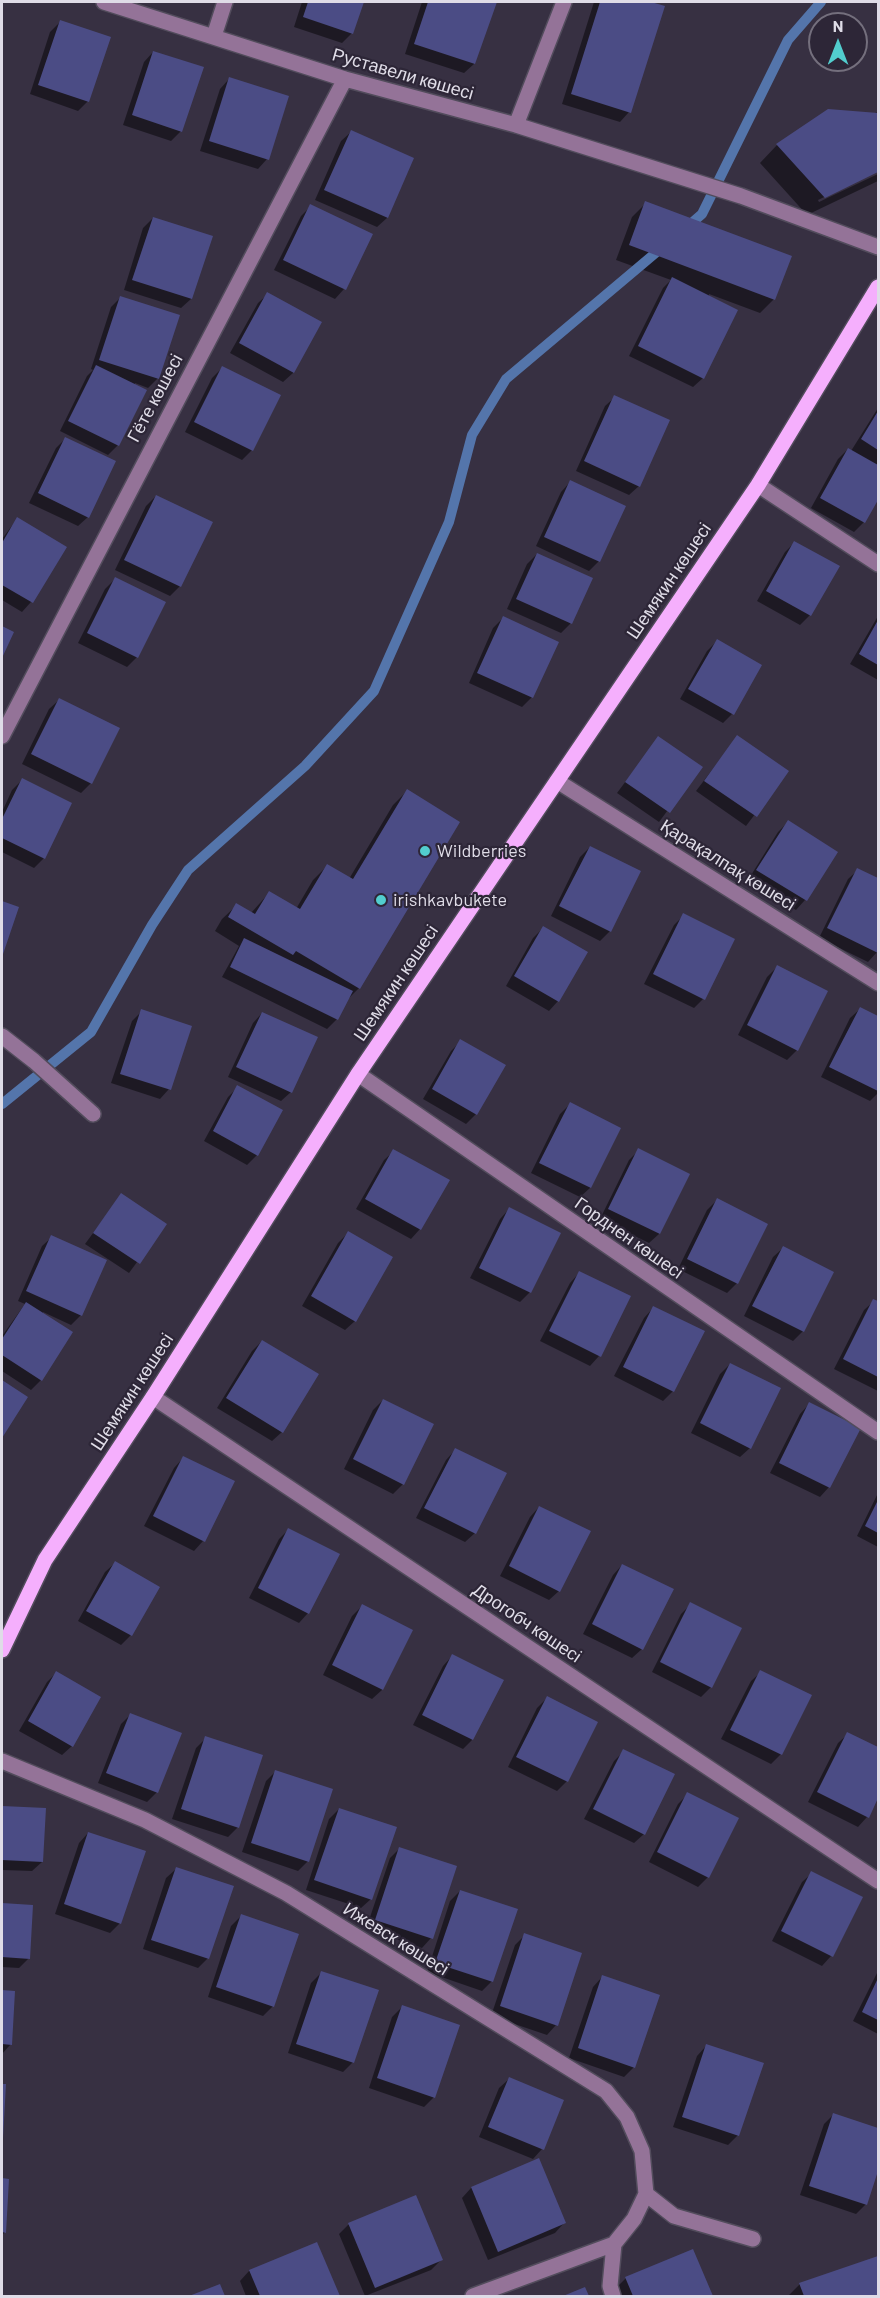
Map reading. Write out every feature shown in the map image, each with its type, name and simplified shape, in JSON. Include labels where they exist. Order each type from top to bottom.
[{"type":"main road","name":"Шемякин көшесі","points":[[2,1650],[45,1560],[153,1397],[358,1074],[758,485],[879,287]]},
{"type":"street","name":"Руставели көшесі","points":[[104,2],[345,79],[516,125],[741,196],[879,247]]},
{"type":"street","points":[[214,36],[225,2]]},
{"type":"street","points":[[516,125],[564,2]]},
{"type":"street","name":"Гёте көшесі","points":[[2,736],[345,79]]},
{"type":"street","points":[[758,485],[879,564]]},
{"type":"street","name":"Қарақалпақ көшесі","points":[[557,781],[879,983]]},
{"type":"street","points":[[2,1036],[34,1061],[93,1114]]},
{"type":"street","name":"Горднен көшесі","points":[[358,1074],[879,1432]]},
{"type":"street","name":"Дрогобч көшесі","points":[[153,1397],[879,1881]]},
{"type":"street","name":"Ижевск көшесі","points":[[2,1761],[145,1820],[286,1893],[606,2091],[627,2117],[642,2151],[646,2194]]},
{"type":"street","points":[[473,2296],[614,2244],[634,2219],[646,2194],[674,2216],[753,2239]]},
{"type":"street","points":[[614,2244],[610,2286],[614,2296]]},
{"type":"building","points":[[308,2],[364,2],[353,34],[303,17]]},
{"type":"building","points":[[428,2],[497,2],[475,64],[414,44]]},
{"type":"building","points":[[600,2],[651,2],[665,6],[631,113],[571,94]]},
{"type":"building","points":[[60,20],[111,37],[89,102],[38,85]]},
{"type":"building","points":[[153,51],[204,67],[182,132],[132,115]]},
{"type":"building","points":[[229,77],[289,96],[269,160],[209,141]]},
{"type":"building","points":[[828,109],[878,113],[878,172],[825,198],[776,144]]},
{"type":"building","points":[[351,130],[414,158],[388,218],[324,190]]},
{"type":"building","points":[[645,201],[792,256],[775,300],[629,245]]},
{"type":"building","points":[[310,204],[373,234],[346,290],[283,260]]},
{"type":"building","points":[[153,217],[213,236],[192,299],[132,280]]},
{"type":"building","points":[[672,277],[738,310],[704,379],[638,346]]},
{"type":"building","points":[[267,292],[322,322],[294,373],[239,343]]},
{"type":"building","points":[[120,296],[180,315],[159,379],[99,360]]},
{"type":"building","points":[[96,365],[147,390],[119,446],[68,421]]},
{"type":"building","points":[[222,366],[281,395],[253,451],[194,422]]},
{"type":"building","points":[[614,395],[670,420],[640,487],[584,461]]},
{"type":"building","points":[[878,411],[878,450],[861,439]]},
{"type":"building","points":[[65,437],[116,461],[89,518],[38,493]]},
{"type":"building","points":[[848,448],[878,465],[878,500],[865,523],[820,498]]},
{"type":"building","points":[[570,480],[626,506],[600,562],[544,537]]},
{"type":"building","points":[[156,495],[213,522],[181,587],[124,560]]},
{"type":"building","points":[[17,517],[67,547],[33,603],[2,585],[2,543]]},
{"type":"building","points":[[794,541],[840,566],[811,616],[766,591]]},
{"type":"building","points":[[537,553],[593,578],[572,624],[516,599]]},
{"type":"building","points":[[115,577],[166,602],[138,658],[87,633]]},
{"type":"building","points":[[503,616],[559,642],[533,698],[477,673]]},
{"type":"building","points":[[878,620],[878,665],[859,654]]},
{"type":"building","points":[[2,626],[14,632],[2,658]]},
{"type":"building","points":[[717,639],[762,665],[734,715],[688,689]]},
{"type":"building","points":[[59,698],[120,728],[92,784],[31,754]]},
{"type":"building","points":[[737,735],[789,771],[757,817],[704,781]]},
{"type":"building","points":[[658,736],[703,767],[670,813],[625,782]]},
{"type":"building","points":[[22,778],[72,803],[45,859],[2,838],[2,819]]},
{"type":"building","points":[[407,789],[460,822],[360,989],[296,951],[293,955],[228,917],[236,903],[255,914],[269,891],[300,909],[327,864],[353,879]]},
{"type":"building","points":[[788,820],[838,852],[807,901],[756,870]]},
{"type":"building","points":[[590,846],[641,871],[611,932],[559,906]]},
{"type":"building","points":[[857,868],[878,878],[878,953],[827,928]]},
{"type":"building","points":[[2,901],[19,907],[2,957]]},
{"type":"building","points":[[683,913],[735,939],[705,1000],[653,974]]},
{"type":"building","points":[[543,926],[588,952],[559,1002],[514,976]]},
{"type":"building","points":[[244,938],[353,991],[338,1020],[230,967]]},
{"type":"building","points":[[777,965],[828,991],[798,1051],[747,1025]]},
{"type":"building","points":[[860,1007],[878,1016],[878,1091],[829,1067]]},
{"type":"building","points":[[141,1009],[192,1026],[171,1090],[120,1074]]},
{"type":"building","points":[[262,1012],[318,1037],[292,1093],[236,1067]]},
{"type":"building","points":[[460,1039],[506,1065],[477,1115],[432,1089]]},
{"type":"building","points":[[237,1085],[283,1110],[258,1156],[213,1131]]},
{"type":"building","points":[[570,1102],[621,1128],[591,1188],[539,1163]]},
{"type":"building","points":[[638,1148],[690,1174],[660,1234],[608,1209]]},
{"type":"building","points":[[393,1149],[450,1180],[421,1230],[365,1199]]},
{"type":"building","points":[[121,1193],[167,1224],[140,1264],[93,1233]]},
{"type":"building","points":[[717,1198],[768,1224],[738,1284],[687,1259]]},
{"type":"building","points":[[509,1207],[561,1233],[531,1293],[479,1268]]},
{"type":"building","points":[[348,1231],[393,1257],[356,1322],[311,1296]]},
{"type":"building","points":[[51,1235],[107,1260],[82,1316],[26,1291]]},
{"type":"building","points":[[783,1246],[834,1272],[804,1332],[752,1306]]},
{"type":"building","points":[[579,1271],[631,1296],[601,1357],[549,1331]]},
{"type":"building","points":[[873,1299],[878,1301],[878,1377],[843,1359]]},
{"type":"building","points":[[26,1302],[73,1332],[42,1381],[2,1355],[2,1339]]},
{"type":"building","points":[[653,1306],[705,1331],[674,1392],[623,1367]]},
{"type":"building","points":[[262,1340],[319,1374],[283,1433],[226,1398]]},
{"type":"building","points":[[730,1363],[781,1388],[751,1449],[700,1423]]},
{"type":"building","points":[[2,1380],[28,1397],[2,1438]]},
{"type":"building","points":[[383,1399],[434,1424],[404,1485],[353,1459]]},
{"type":"building","points":[[809,1402],[861,1428],[830,1488],[779,1463]]},
{"type":"building","points":[[455,1448],[507,1473],[476,1534],[424,1508]]},
{"type":"building","points":[[183,1456],[235,1481],[205,1542],[153,1516]]},
{"type":"building","points":[[878,1500],[878,1533],[865,1526]]},
{"type":"building","points":[[539,1506],[591,1531],[560,1592],[509,1566]]},
{"type":"building","points":[[288,1528],[340,1554],[309,1614],[258,1588]]},
{"type":"building","points":[[115,1561],[160,1587],[132,1636],[86,1611]]},
{"type":"building","points":[[622,1564],[674,1589],[643,1650],[592,1624]]},
{"type":"building","points":[[690,1602],[742,1628],[712,1688],[660,1662]]},
{"type":"building","points":[[362,1604],[413,1630],[383,1690],[332,1665]]},
{"type":"building","points":[[452,1654],[504,1680],[473,1740],[422,1715]]},
{"type":"building","points":[[760,1670],[812,1695],[782,1755],[730,1730]]},
{"type":"building","points":[[56,1671],[101,1697],[73,1747],[28,1721]]},
{"type":"building","points":[[547,1696],[598,1722],[568,1782],[516,1757]]},
{"type":"building","points":[[130,1713],[182,1733],[158,1793],[106,1773]]},
{"type":"building","points":[[847,1732],[878,1747],[878,1798],[869,1818],[817,1792]]},
{"type":"building","points":[[205,1736],[263,1755],[239,1828],[181,1809]]},
{"type":"building","points":[[623,1749],[675,1774],[645,1835],[593,1809]]},
{"type":"building","points":[[275,1770],[333,1789],[309,1862],[251,1843]]},
{"type":"building","points":[[687,1792],[739,1818],[709,1878],[657,1852]]},
{"type":"building","points":[[2,1806],[46,1808],[43,1862],[2,1860]]},
{"type":"building","points":[[339,1808],[397,1827],[372,1900],[314,1880]]},
{"type":"building","points":[[88,1832],[146,1851],[121,1924],[64,1904]]},
{"type":"building","points":[[399,1847],[457,1866],[433,1939],[375,1920]]},
{"type":"building","points":[[176,1867],[234,1886],[209,1959],[151,1940]]},
{"type":"building","points":[[811,1871],[863,1897],[833,1957],[781,1931]]},
{"type":"building","points":[[460,1890],[518,1909],[493,1982],[435,1963]]},
{"type":"building","points":[[2,1903],[33,1905],[30,1959],[2,1957]]},
{"type":"building","points":[[241,1914],[299,1934],[274,2007],[216,1987]]},
{"type":"building","points":[[524,1933],[582,1953],[558,2026],[500,2006]]},
{"type":"building","points":[[321,1971],[379,1990],[354,2063],[296,2044]]},
{"type":"building","points":[[602,1975],[660,1995],[635,2068],[578,2048]]},
{"type":"building","points":[[878,1978],[878,2020],[862,2012]]},
{"type":"building","points":[[2,1990],[15,1991],[12,2045],[2,2044]]},
{"type":"building","points":[[402,2005],[460,2025],[435,2098],[377,2078]]},
{"type":"building","points":[[706,2044],[764,2063],[739,2136],[682,2117]]},
{"type":"building","points":[[509,2077],[564,2100],[544,2150],[488,2127]]},
{"type":"building","points":[[2,2084],[6,2084],[3,2138],[2,2138]]},
{"type":"building","points":[[833,2113],[878,2128],[878,2171],[867,2205],[809,2186]]},
{"type":"building","points":[[539,2158],[566,2223],[498,2252],[471,2187]]},
{"type":"building","points":[[2,2178],[9,2179],[6,2233],[2,2232]]},
{"type":"building","points":[[416,2195],[443,2260],[375,2288],[348,2223]]},
{"type":"building","points":[[317,2242],[340,2296],[260,2296],[249,2270]]},
{"type":"building","points":[[693,2249],[713,2296],[633,2296],[625,2277]]},
{"type":"building","points":[[878,2256],[878,2296],[804,2296],[799,2283]]},
{"type":"building","points":[[220,2284],[225,2296],[189,2296]]},
{"type":"building","points":[[585,2287],[589,2296],[563,2296]]},
{"type":"waterway","points":[[686,228],[702,214],[788,40],[821,2]]},
{"type":"waterway","points":[[2,1104],[91,1032],[152,925],[188,870],[305,766],[374,691],[449,522],[472,435],[506,379],[665,245]]},
{"type":"place","name":"Wildberries","points":[[425,851]]},
{"type":"place","name":"irishkavbukete","points":[[381,900]]}]
